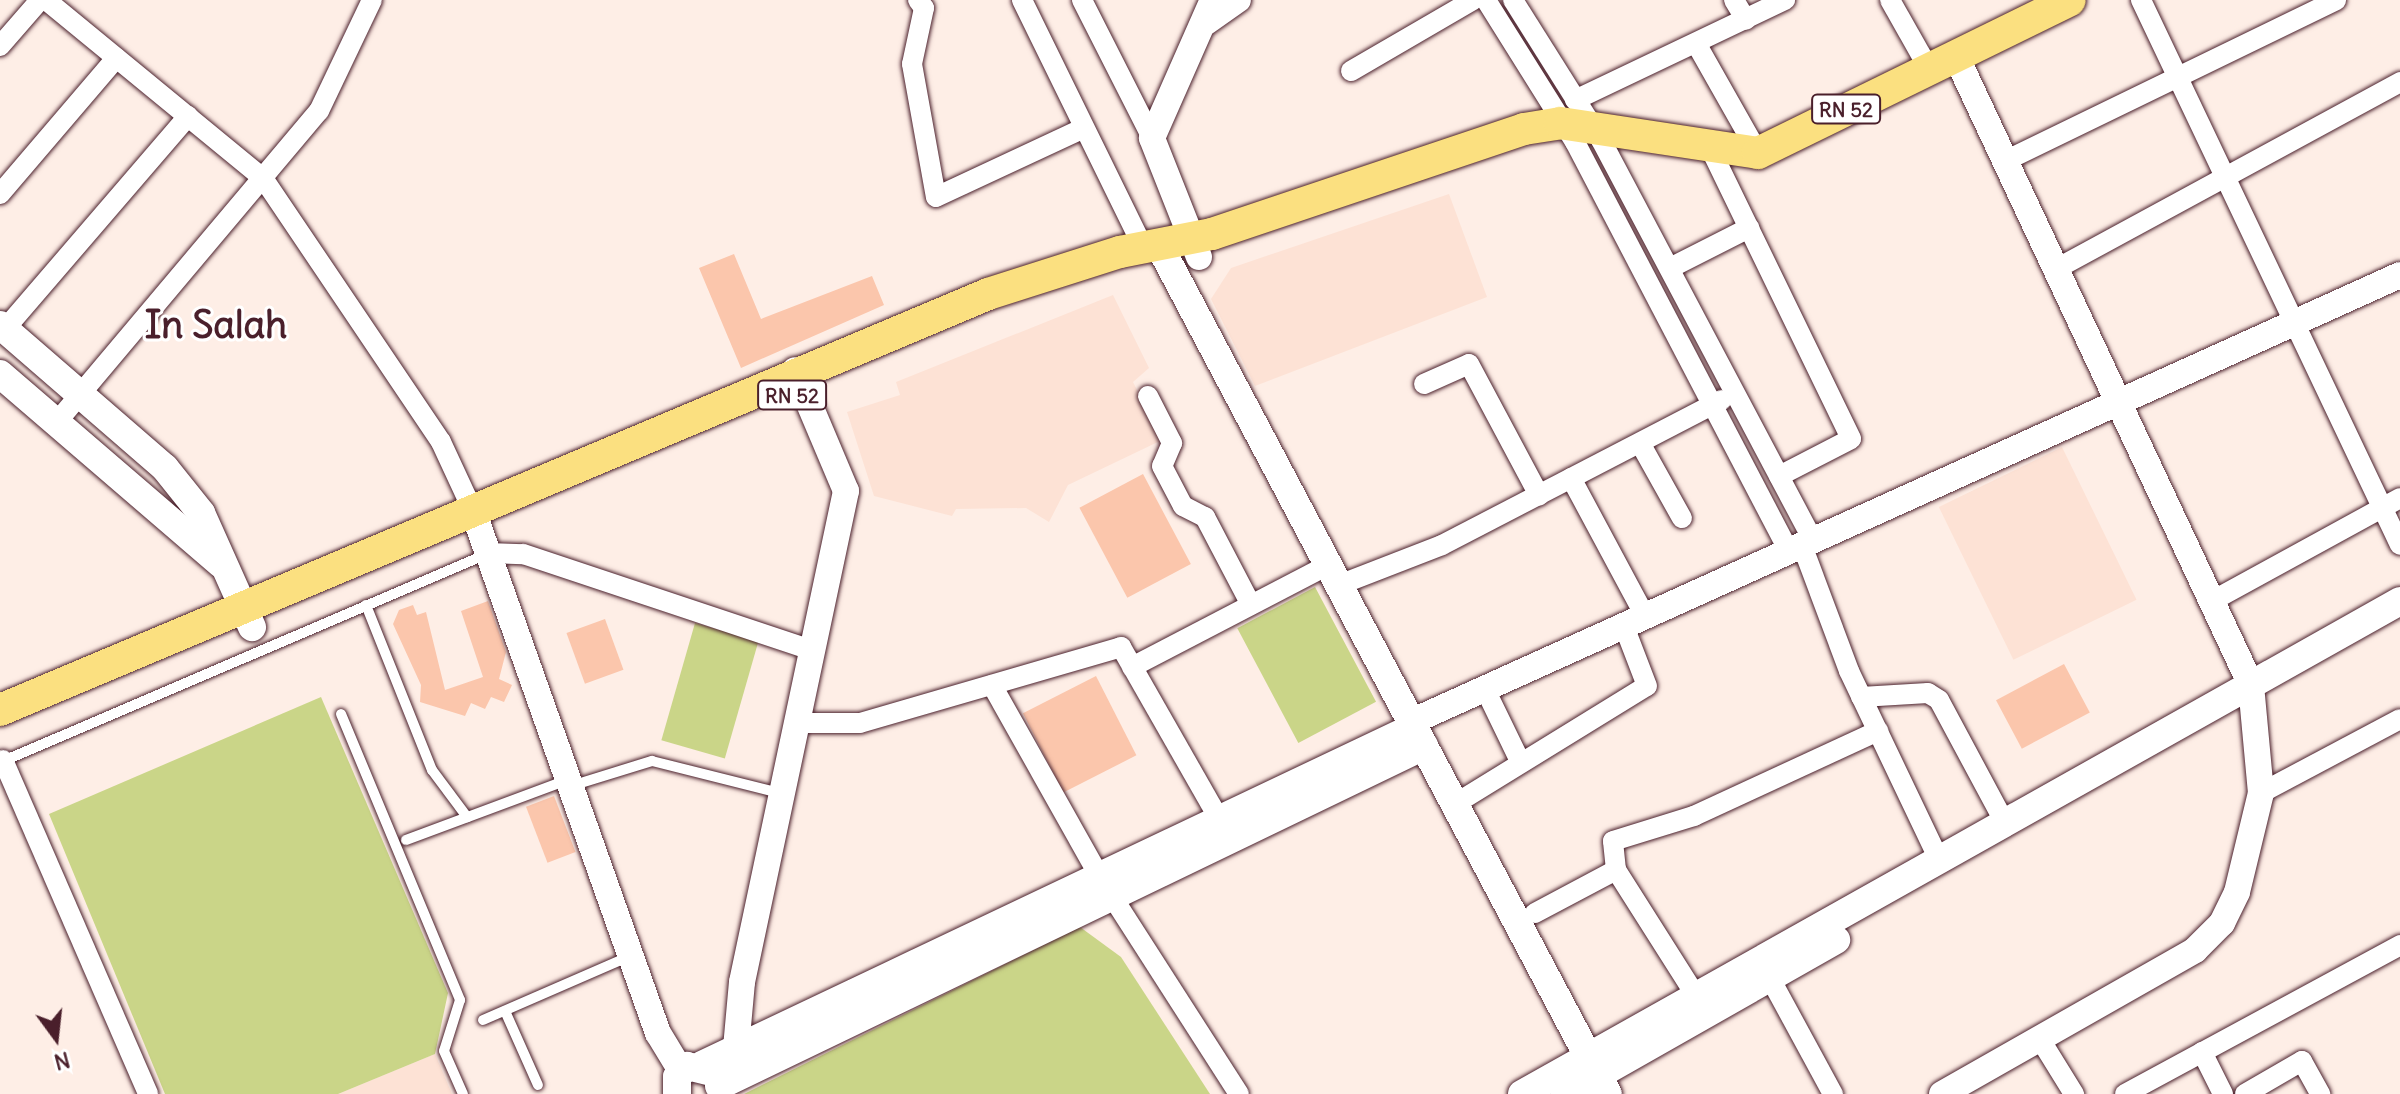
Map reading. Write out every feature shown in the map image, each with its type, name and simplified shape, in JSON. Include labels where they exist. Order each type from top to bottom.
[{"type":"main road","name":"RN 52","points":[[1,752],[253,628],[481,532],[800,380],[1172,250],[1585,128],[1758,153],[2070,0]]},
{"type":"main road","points":[[1172,250],[1334,575],[1598,1075]]},
{"type":"main road","points":[[3,327],[165,468],[201,513],[253,628]]},
{"type":"main road","points":[[0,374],[228,570]]},
{"type":"main road","points":[[1522,1094],[1598,1075],[1696,996],[1765,969],[2253,693],[2400,601]]},
{"type":"main road","points":[[1565,1094],[1939,860],[2400,618]]},
{"type":"main road","name":"RN 52","points":[[0,710],[253,628]]},
{"type":"main road","points":[[690,1084],[1224,829],[1416,732]]},
{"type":"main road","points":[[690,1084],[736,1048],[1105,886]]},
{"type":"street","points":[[0,46],[40,0]]},
{"type":"street","points":[[46,0],[263,178],[441,442],[481,532],[658,1033],[690,1084]]},
{"type":"street","points":[[56,423],[319,111],[372,0]]},
{"type":"street","points":[[918,0],[924,8],[912,64],[936,197],[1084,128]]},
{"type":"street","points":[[1022,0],[1084,128],[1172,250]]},
{"type":"street","points":[[1082,0],[1152,138],[1172,250]]},
{"type":"street","points":[[1152,138],[1183,56],[1210,11],[1238,0]]},
{"type":"street","points":[[1513,0],[1585,128],[1670,268],[1779,476],[1801,546],[1861,697],[1939,860]]},
{"type":"street","points":[[1734,0],[1746,20]]},
{"type":"street","points":[[1585,128],[1697,45],[1785,0]]},
{"type":"street","points":[[1890,0],[1942,62],[2005,161],[2119,402],[2253,693],[2261,793],[2222,923],[2195,950],[1942,1094]]},
{"type":"street","points":[[2141,0],[2294,323],[2391,502],[2400,545]]},
{"type":"street","points":[[2005,161],[2336,0]]},
{"type":"street","points":[[1351,71],[1487,1],[1585,128],[1713,405],[1801,546]]},
{"type":"street","points":[[1697,45],[1758,153]]},
{"type":"street","points":[[0,194],[116,58]]},
{"type":"street","points":[[2056,269],[2400,82]]},
{"type":"street","points":[[3,327],[188,116]]},
{"type":"street","points":[[1710,148],[1851,439],[1779,476]]},
{"type":"street","points":[[1670,268],[1749,228]]},
{"type":"street","points":[[1416,732],[1485,689],[2400,275]]},
{"type":"street","points":[[1424,384],[1469,364],[1539,495]]},
{"type":"street","points":[[736,1048],[742,982],[846,491],[800,380]]},
{"type":"street","points":[[1132,667],[1251,605],[1334,575],[1442,545],[1736,393]]},
{"type":"street","points":[[1148,396],[1172,443],[1162,466],[1183,506],[1205,517],[1251,605]]},
{"type":"street","points":[[1640,443],[1682,518]]},
{"type":"street","points":[[1455,804],[1647,686],[1634,621],[1571,478]]},
{"type":"street","points":[[2212,601],[2391,502]]},
{"type":"street","points":[[481,532],[523,554],[812,650]]},
{"type":"street","points":[[796,723],[860,723],[1121,647],[1224,829]]},
{"type":"street","points":[[992,685],[1105,886],[1239,1094]]},
{"type":"street","points":[[1485,689],[1521,763]]},
{"type":"street","points":[[1861,697],[1928,693],[1939,700],[2005,823]]},
{"type":"street","points":[[2261,793],[2400,719]]},
{"type":"street","points":[[1696,996],[1616,870],[1613,841],[1694,816],[1878,731]]},
{"type":"street","points":[[1,752],[148,1094]]},
{"type":"street","points":[[1535,913],[1616,870]]},
{"type":"street","points":[[2125,1094],[2400,945]]},
{"type":"street","points":[[1765,969],[1833,1094]]},
{"type":"street","points":[[2040,1039],[2074,1094]]},
{"type":"street","points":[[2202,1052],[2223,1094]]},
{"type":"street","points":[[2245,1094],[2302,1061],[2320,1094]]},
{"type":"lane","points":[[253,628],[366,605],[481,532]]},
{"type":"lane","points":[[366,605],[432,770],[467,817]]},
{"type":"lane","points":[[341,714],[460,1000],[444,1051],[463,1094]]},
{"type":"lane","points":[[406,840],[570,782],[652,761],[781,794]]},
{"type":"lane","points":[[483,1020],[631,955]]},
{"type":"lane","points":[[505,1011],[538,1085]]},
{"type":"shaded area","points":[[1449,194],[1487,297],[1255,386],[1211,299],[1231,268]]},
{"type":"shaded area","points":[[1113,295],[1149,368],[1133,382],[1162,440],[1068,485],[1049,522],[1026,508],[956,509],[952,516],[874,496],[847,412],[900,395],[896,382]]},
{"type":"shaded area","points":[[2062,447],[2137,600],[2013,660],[1939,507]]},
{"type":"shaded area","points":[[435,1054],[452,1094],[338,1094]]},
{"type":"green space","points":[[1315,587],[1376,702],[1298,743],[1237,628]]},
{"type":"green space","points":[[695,623],[758,641],[725,758],[661,740]]},
{"type":"green space","points":[[321,697],[448,993],[435,1054],[338,1094],[165,1094],[49,814]]},
{"type":"green space","points":[[1080,927],[1121,957],[1210,1094],[744,1094]]},
{"type":"building","points":[[734,254],[761,319],[872,276],[884,305],[741,368],[699,268]]},
{"type":"building","points":[[1143,474],[1191,564],[1127,598],[1079,508]]},
{"type":"building","points":[[488,601],[506,652],[499,679],[512,685],[504,702],[491,697],[485,709],[471,703],[465,716],[420,702],[421,685],[393,624],[399,610],[413,605],[417,615],[426,612],[445,690],[483,677],[461,611]]},
{"type":"building","points":[[605,619],[623,670],[585,684],[566,633]]},
{"type":"building","points":[[2064,664],[2090,713],[2022,749],[1996,700]]},
{"type":"building","points":[[1096,676],[1136,755],[1063,793],[1023,713]]},
{"type":"building","points":[[554,796],[576,852],[547,863],[526,807]]},
{"type":"district","name":"In Salah","points":[[216,325]]}]
